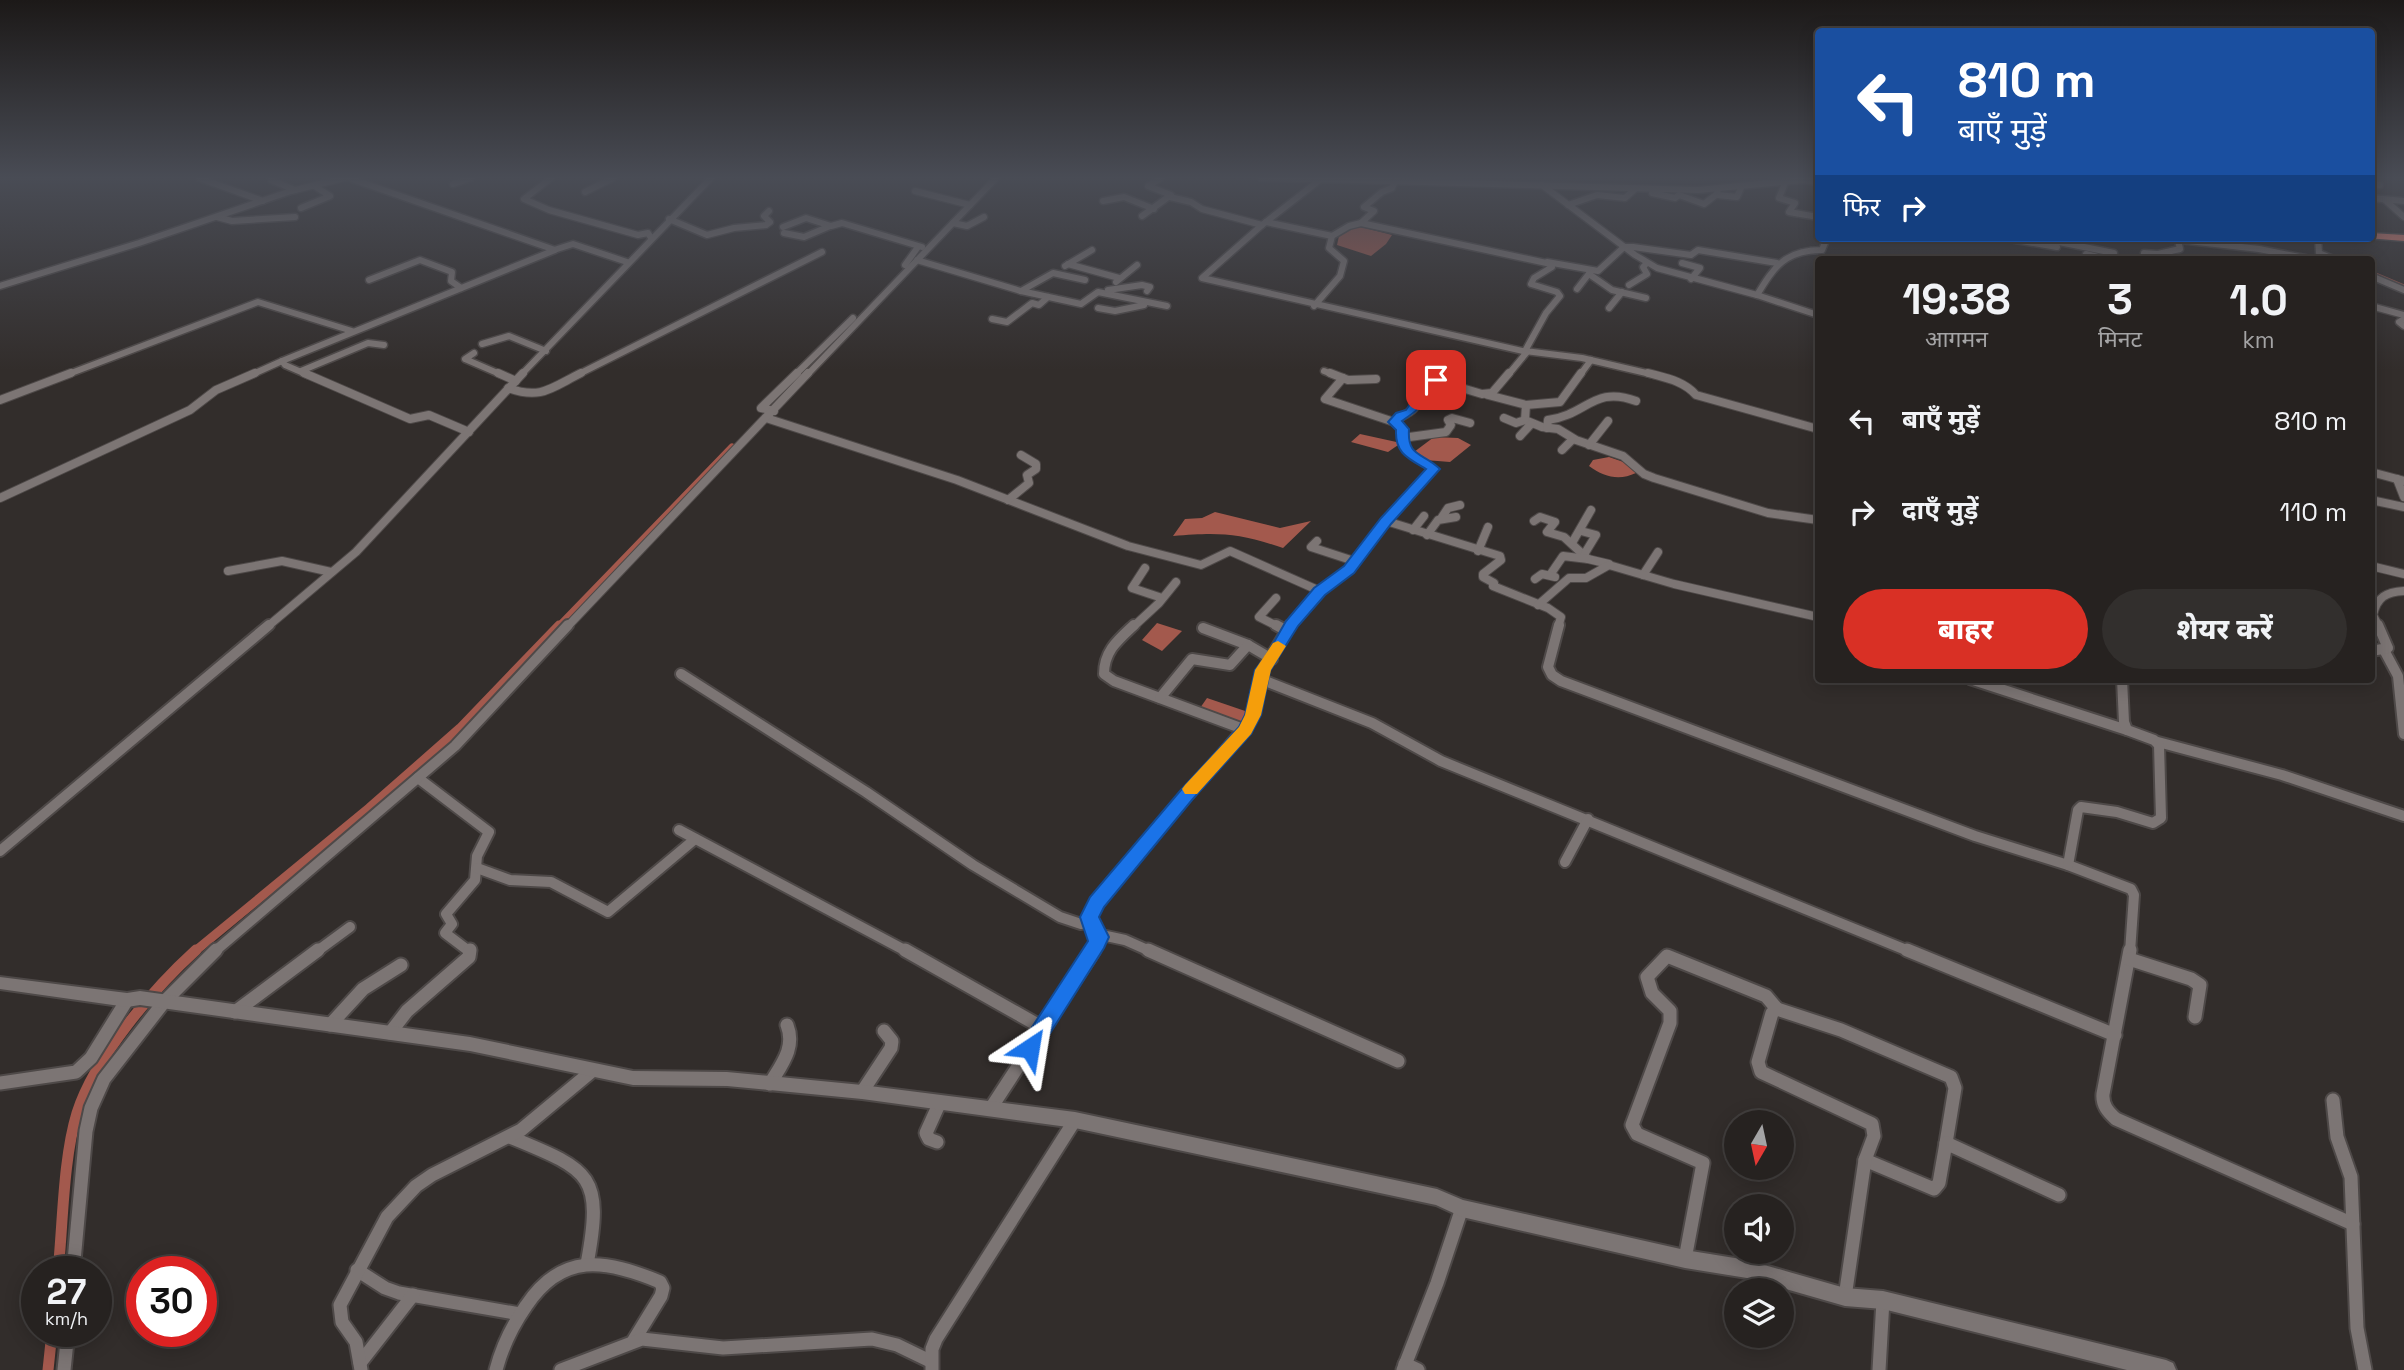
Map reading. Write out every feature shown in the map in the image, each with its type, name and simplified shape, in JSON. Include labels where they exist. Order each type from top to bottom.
[{"type":"street","points":[[0,286],[139,242]]},
{"type":"street","points":[[531,242],[554,250]]},
{"type":"street","points":[[0,851],[331,572],[402,506],[646,242]]},
{"type":"street","points":[[904,242],[923,248]]},
{"type":"street","points":[[930,242],[761,407],[768,412],[957,480],[1128,546],[1201,565],[1230,551],[1320,591]]},
{"type":"street","points":[[1243,242],[1202,278],[1314,306],[1525,351],[1549,352],[1591,360],[1688,386],[1696,395],[1815,428]]},
{"type":"street","points":[[1314,306],[1343,271],[1344,261],[1329,248],[1331,242]]},
{"type":"street","points":[[1448,242],[1590,272],[1602,270],[1624,247]]},
{"type":"street","points":[[1617,242],[1647,264],[1815,314]]},
{"type":"street","points":[[1624,247],[1657,247],[1691,256],[1698,250],[1777,263],[1812,250],[1822,250],[1825,242]]},
{"type":"street","points":[[2055,242],[2114,253]]},
{"type":"street","points":[[2055,242],[2097,256]]},
{"type":"street","points":[[2144,253],[2158,254],[2180,249],[2178,242]]},
{"type":"street","points":[[2196,242],[2295,256]]},
{"type":"street","points":[[2318,242],[2320,254],[2325,256]]},
{"type":"street","points":[[0,498],[190,410],[216,390],[350,332],[554,250],[573,244],[627,262]]},
{"type":"street","points":[[1720,255],[1725,245]]},
{"type":"street","points":[[0,1083],[76,1072],[146,1000],[199,965],[418,778],[485,716],[768,412],[917,260],[923,248]]},
{"type":"street","points":[[1021,291],[1092,250]]},
{"type":"street","points":[[474,353],[465,359],[527,395],[539,394],[822,253]]},
{"type":"street","points":[[369,280],[422,260],[452,272],[451,281],[461,288]]},
{"type":"street","points":[[917,260],[1021,291],[1069,298],[1081,304],[1096,292],[1142,285],[1150,288],[1147,291]]},
{"type":"street","points":[[1682,263],[1700,268],[1691,279]]},
{"type":"street","points":[[1757,295],[1777,263]]},
{"type":"street","points":[[1068,264],[1119,278]]},
{"type":"street","points":[[1549,264],[1575,272]]},
{"type":"street","points":[[1488,395],[1519,364],[1546,313],[1560,296],[1557,292],[1531,284],[1549,264]]},
{"type":"street","points":[[1629,285],[1645,277],[1647,274],[1643,267],[1647,264]]},
{"type":"street","points":[[1104,291],[1137,265]]},
{"type":"street","points":[[1577,289],[1590,272]]},
{"type":"street","points":[[1590,272],[1599,283],[1646,298]]},
{"type":"street","points":[[1053,273],[1085,280]]},
{"type":"street","points":[[1721,286],[1727,275]]},
{"type":"street","points":[[2375,278],[2404,289]]},
{"type":"street","points":[[1104,291],[1167,306]]},
{"type":"street","points":[[1609,308],[1622,292]]},
{"type":"street","points":[[992,319],[1007,322],[1032,303],[1039,305],[1048,297]]},
{"type":"street","points":[[0,400],[258,302],[350,332],[367,341],[382,342],[368,343],[301,371]]},
{"type":"street","points":[[1098,308],[1117,311],[1135,305],[1155,303]]},
{"type":"street","points":[[2375,307],[2404,317],[2399,322],[2404,326]]},
{"type":"street","points":[[482,344],[506,335],[546,351]]},
{"type":"street","points":[[1394,422],[1411,413],[1418,401],[1419,388],[1436,380],[1525,405],[1560,402],[1591,360]]},
{"type":"street","points":[[282,361],[410,419],[429,415],[469,432]]},
{"type":"street","points":[[1324,371],[1352,381],[1376,379]]},
{"type":"street","points":[[991,1108],[1095,949],[1099,937],[1090,917],[1097,903],[1186,795],[1245,730],[1255,707],[1263,670],[1287,631],[1320,591],[1349,569],[1386,521],[1433,469],[1406,452],[1401,425],[1324,398],[1343,378]]},
{"type":"street","points":[[1546,428],[1548,420],[1561,420],[1578,413],[1605,395],[1619,395],[1636,401]]},
{"type":"street","points":[[1520,436],[1528,422],[1525,405]]},
{"type":"street","points":[[1402,438],[1446,432],[1451,425],[1448,420],[1452,418],[1469,423]]},
{"type":"street","points":[[1504,418],[1514,423],[1528,422],[1562,431],[1573,439],[1629,459],[1644,474],[1654,478],[1768,513],[1815,520]]},
{"type":"street","points":[[1589,445],[1608,421]]},
{"type":"street","points":[[1562,450],[1573,439]]},
{"type":"street","points":[[1008,500],[1029,483],[1027,475],[1036,469],[1036,464],[1021,455]]},
{"type":"street","points":[[2375,473],[2400,480],[2404,497]]},
{"type":"street","points":[[2375,501],[2404,507]]},
{"type":"street","points":[[1443,517],[1448,508],[1460,505]]},
{"type":"street","points":[[1573,543],[1591,510]]},
{"type":"street","points":[[1413,530],[1424,516]]},
{"type":"street","points":[[1427,535],[1434,521],[1443,517],[1455,517]]},
{"type":"street","points":[[1534,521],[1539,517],[1555,522],[1547,532],[1564,537],[1586,556]]},
{"type":"street","points":[[1386,521],[1502,558],[1483,577],[1494,583],[1493,586],[1548,608],[1561,617],[1548,667],[1552,675],[1561,681],[1975,836],[2068,864],[2127,886],[2133,892],[2129,959],[2102,1102],[2106,1110],[2116,1119],[2353,1224]]},
{"type":"street","points":[[1478,551],[1488,527]]},
{"type":"street","points":[[1581,531],[1596,535],[1586,556]]},
{"type":"street","points":[[1317,541],[1311,547],[1354,561]]},
{"type":"street","points":[[1643,575],[1658,552]]},
{"type":"street","points":[[1550,575],[1563,555],[1586,556],[1643,575],[1815,616]]},
{"type":"street","points":[[228,571],[245,571],[269,562],[303,562],[331,572]]},
{"type":"street","points":[[1538,606],[1566,580],[1574,576],[1586,578],[1609,565]]},
{"type":"street","points":[[2375,567],[2404,574]]},
{"type":"street","points":[[1145,568],[1132,588],[1162,598]]},
{"type":"street","points":[[1535,579],[1542,574],[1566,580]]},
{"type":"street","points":[[1176,582],[1113,645],[1103,670],[1107,678],[1245,730]]},
{"type":"street","points":[[2375,608],[2384,593],[2404,591]]},
{"type":"street","points":[[1276,598],[1259,617],[1287,631]]},
{"type":"street","points":[[2375,616],[2388,645],[2384,650],[2375,651]]},
{"type":"street","points":[[1203,628],[1248,645],[1272,659]]},
{"type":"street","points":[[1160,698],[1194,658],[1230,665],[1248,645]]},
{"type":"street","points":[[2384,650],[2398,676],[2404,734]]},
{"type":"street","points":[[681,674],[866,792],[995,879],[1060,917],[1125,940],[1398,1061]]},
{"type":"street","points":[[1260,679],[1371,723],[1441,761],[2115,1035]]},
{"type":"street","points":[[1982,683],[2158,742],[2282,775],[2404,816]]},
{"type":"street","points":[[2122,683],[2124,722],[2127,730]]},
{"type":"street","points":[[2068,864],[2078,810],[2081,807],[2103,809],[2158,822],[2161,818],[2158,742]]},
{"type":"street","points":[[390,1033],[407,1011],[469,957],[470,950],[445,933],[452,924],[446,914],[475,880],[478,852],[489,832],[418,778]]},
{"type":"street","points":[[1564,862],[1588,819]]},
{"type":"street","points":[[679,830],[901,948],[1043,1028]]},
{"type":"street","points":[[477,868],[510,880],[551,882],[608,912],[695,839]]},
{"type":"street","points":[[234,1012],[350,928]]},
{"type":"street","points":[[1685,1259],[1703,1163],[1637,1134],[1632,1125],[1672,1017],[1652,993],[1647,977],[1667,956],[1756,991],[1766,996],[1777,1009],[1841,1030],[1951,1077],[1955,1088],[1939,1183],[1934,1189],[1865,1160]]},
{"type":"street","points":[[2129,959],[2191,979],[2200,985],[2195,1017]]},
{"type":"street","points":[[330,1025],[363,989],[401,964]]},
{"type":"street","points":[[0,983],[390,1033],[484,1047],[592,1071],[647,1079],[719,1079],[862,1092],[1075,1120],[1437,1197],[1462,1209],[1685,1259],[1747,1269],[1845,1297],[1883,1300],[2166,1370]]},
{"type":"street","points":[[74,1256],[86,1131],[91,1108],[146,1000]]},
{"type":"street","points":[[1777,1009],[1772,1013],[1758,1067],[1768,1076],[1872,1124],[1874,1136],[1865,1160],[1845,1297]]},
{"type":"street","points":[[770,1084],[792,1045],[792,1035],[787,1025]]},
{"type":"street","points":[[862,1092],[891,1048],[891,1041],[884,1031]]},
{"type":"street","points":[[361,1367],[356,1342],[339,1313],[340,1305],[379,1228],[416,1186],[451,1164],[510,1137],[592,1071]]},
{"type":"street","points":[[2333,1100],[2337,1137],[2351,1177],[2357,1328],[2365,1370]]},
{"type":"street","points":[[937,1142],[929,1139],[926,1133],[940,1102]]},
{"type":"street","points":[[561,1370],[634,1340],[736,1348],[872,1339],[897,1345],[931,1366],[936,1339],[1075,1120]]},
{"type":"street","points":[[510,1137],[570,1161],[580,1168],[589,1180],[596,1208],[587,1264]]},
{"type":"street","points":[[1946,1143],[2059,1195]]},
{"type":"street","points":[[1409,1368],[1462,1209]]},
{"type":"street","points":[[496,1370],[503,1346],[520,1314],[541,1284],[557,1271],[587,1264],[605,1264],[660,1282],[663,1288],[661,1296],[634,1340]]},
{"type":"street","points":[[357,1270],[386,1288],[520,1314]]},
{"type":"street","points":[[361,1367],[413,1295]]},
{"type":"street","points":[[1879,1370],[1883,1300]]},
{"type":"street","points":[[64,1370],[66,1347]]},
{"type":"shaded area","points":[[1338,242],[1387,242],[1371,256],[1337,245]]},
{"type":"shaded area","points":[[1360,434],[1401,443],[1388,452],[1351,442]]},
{"type":"shaded area","points":[[1434,437],[1458,438],[1471,445],[1450,462],[1425,460],[1414,452]]},
{"type":"shaded area","points":[[1609,457],[1635,466],[1636,473],[1612,477],[1589,466],[1593,460]]},
{"type":"shaded area","points":[[1215,512],[1280,528],[1311,521],[1283,548],[1229,535],[1173,536],[1185,519],[1202,518]]},
{"type":"shaded area","points":[[1157,623],[1182,631],[1162,651],[1142,640]]},
{"type":"shaded area","points":[[1207,698],[1251,713],[1244,727],[1198,711]]},
{"type":"waterway","points":[[2375,275],[2404,287]]},
{"type":"waterway","points":[[804,373],[802,375],[842,334]]},
{"type":"waterway","points":[[558,627],[732,447]]},
{"type":"waterway","points":[[194,952],[369,808],[460,728],[559,625]]},
{"type":"waterway","points":[[59,1256],[72,1131],[86,1092],[97,1069],[127,1025],[194,952]]},
{"type":"waterway","points":[[48,1370],[50,1347]]},
{"type":"slow traffic","points":[[1191,789],[1245,730],[1253,715],[1263,670],[1278,646]]},
{"type":"route","points":[[1030,1048],[1098,943],[1099,937],[1091,922],[1091,911],[1186,795],[1245,730],[1253,715],[1263,670],[1292,624],[1320,591],[1349,569],[1386,521],[1433,469],[1406,452],[1402,442],[1403,429],[1399,423],[1394,422],[1411,413],[1420,395],[1419,388],[1436,380]]}]
